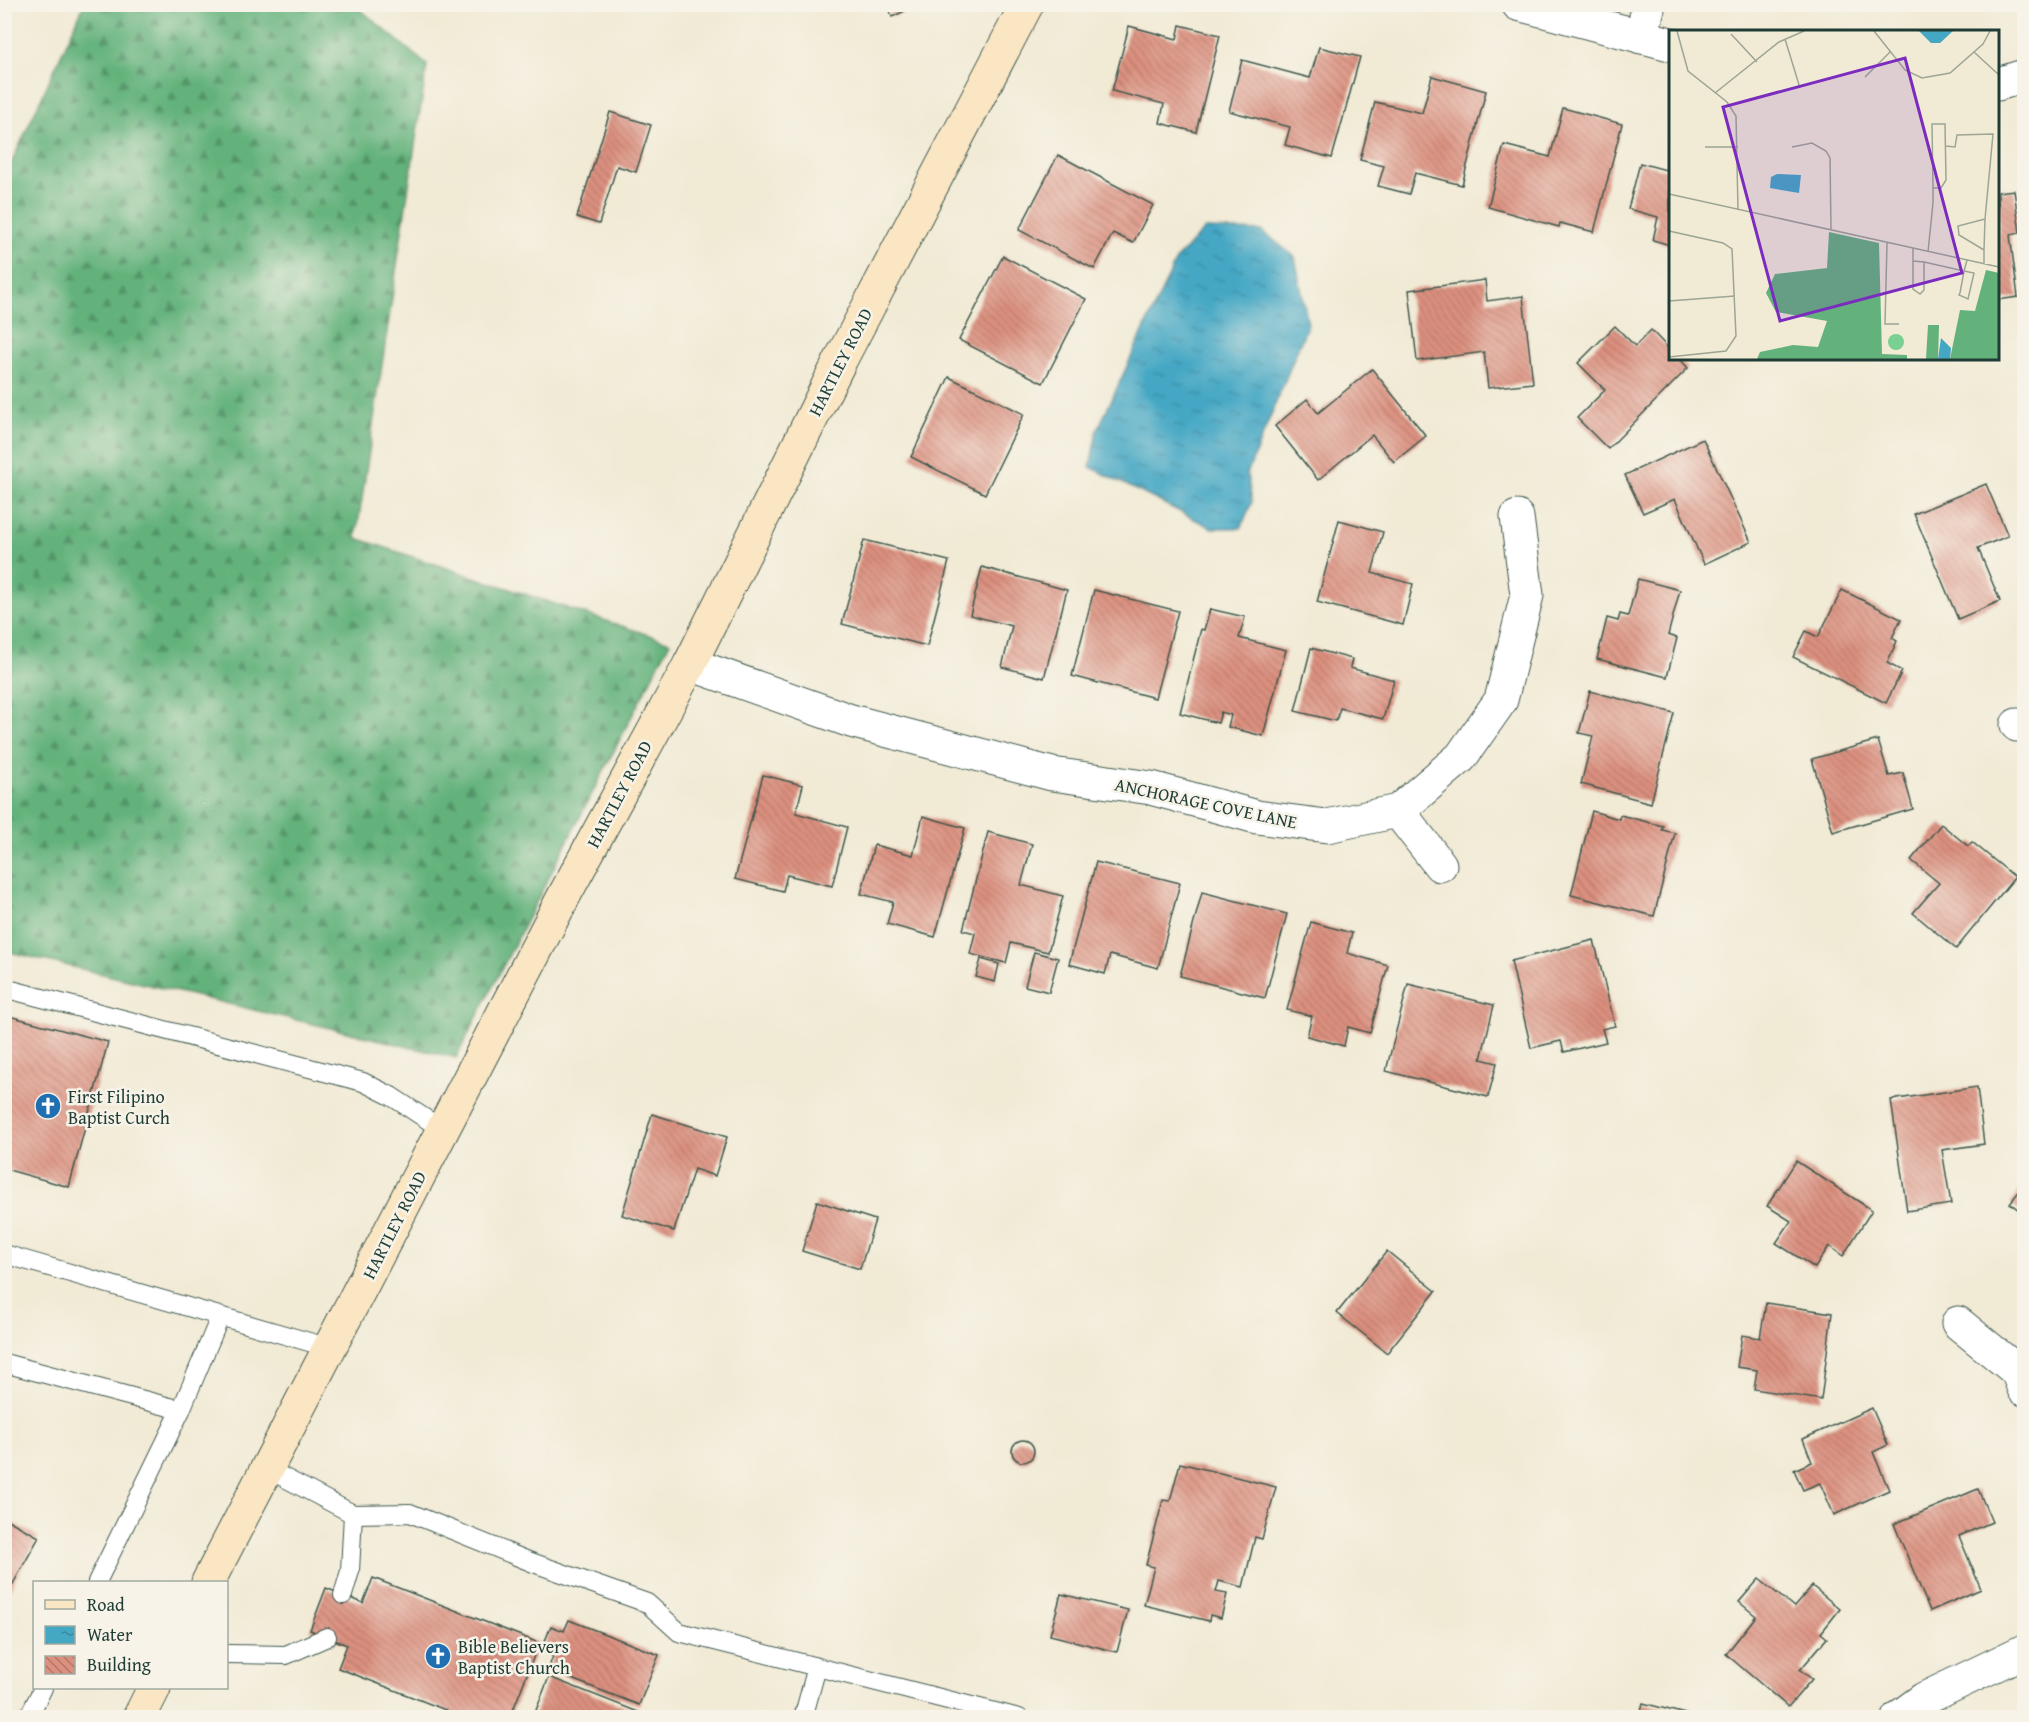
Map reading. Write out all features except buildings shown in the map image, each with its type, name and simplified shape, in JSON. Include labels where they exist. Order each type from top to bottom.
[{"type":"street","name":"HARTLEY ROAD","points":[[209,1581],[565,894],[690,664],[841,359],[1027,4]]},
{"type":"street","points":[[1518,4],[1656,40],[1649,4]]},
{"type":"street","points":[[1999,84],[2025,76]]},
{"type":"street","name":"ANCHORAGE COVE LANE","points":[[690,664],[851,721],[1052,774],[1151,788],[1257,817],[1327,826],[1398,811],[1461,757],[1501,700],[1527,596],[1517,517]]},
{"type":"street","points":[[1398,811],[1440,865]]},
{"type":"street","points":[[1958,1323],[2017,1371],[2025,1389]]},
{"type":"street","points":[[1898,1718],[1924,1699],[2025,1651]]},
{"type":"street","points":[[139,1718],[154,1689]]},
{"type":"lane","points":[[4,988],[363,1082],[443,1130]]},
{"type":"lane","points":[[4,1254],[330,1348]]},
{"type":"lane","points":[[97,1581],[181,1410],[220,1317]]},
{"type":"lane","points":[[4,1363],[181,1410]]},
{"type":"lane","points":[[268,1468],[353,1514],[410,1513],[531,1562],[647,1603],[679,1632],[1019,1718]]},
{"type":"lane","points":[[343,1594],[350,1571],[353,1514]]},
{"type":"lane","points":[[228,1654],[286,1655],[327,1637]]},
{"type":"lane","points":[[803,1718],[817,1667]]},
{"type":"lane","points":[[28,1718],[42,1689]]},
{"type":"green space","points":[[84,5],[355,5],[427,65],[356,538],[670,642],[456,1058],[5,951],[5,177]]},
{"type":"water","points":[[1205,229],[1262,231],[1295,257],[1308,324],[1247,474],[1252,502],[1241,528],[1212,528],[1090,467],[1097,431],[1177,258]]},
{"type":"place","name":"First Filipino Baptist Curch","points":[[48,1106]]},
{"type":"place","name":"Bible Believers Baptist Church","points":[[438,1656]]}]
